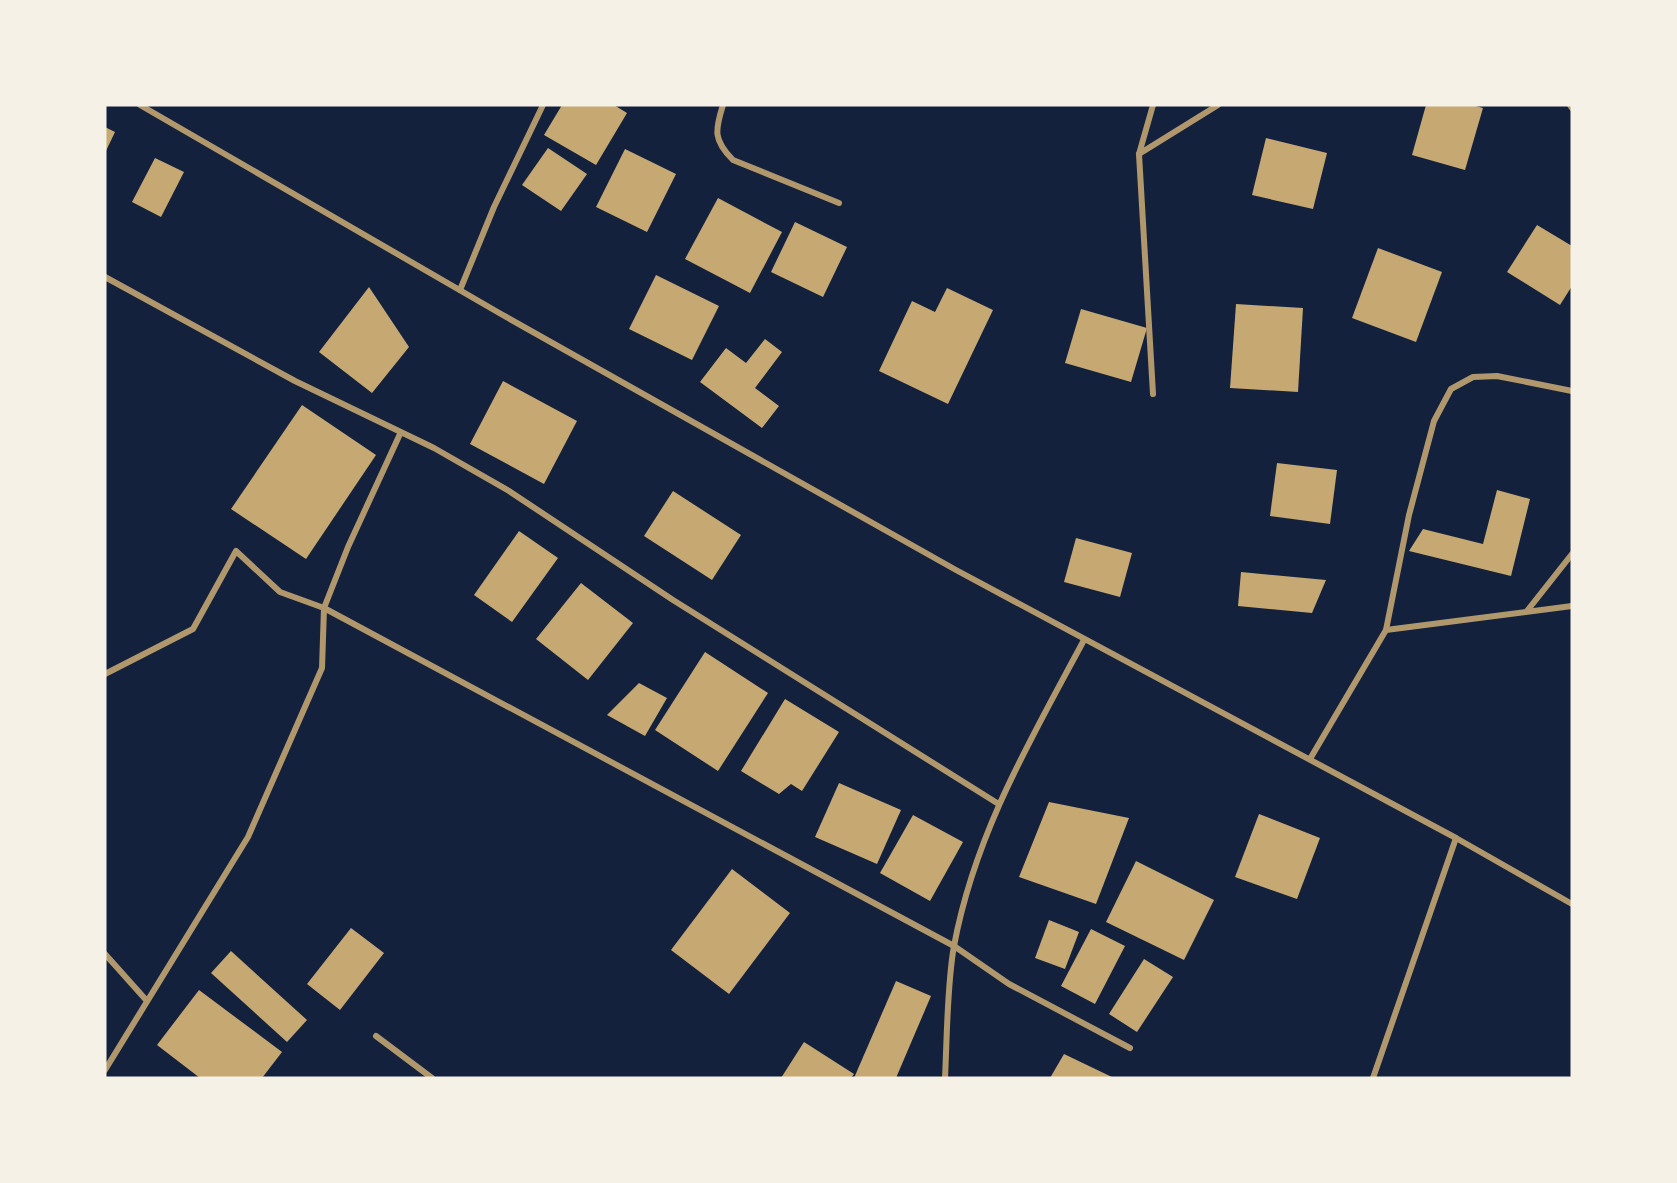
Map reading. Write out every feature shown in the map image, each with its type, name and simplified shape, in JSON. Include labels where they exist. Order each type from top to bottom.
[{"type":"street","points":[[140,105],[460,290],[956,570],[1456,838],[1572,904]]},
{"type":"street","points":[[460,290],[494,207],[543,105]]},
{"type":"street","points":[[723,105],[716,128],[720,148],[733,160],[839,203]]},
{"type":"street","points":[[1153,105],[1139,154],[1154,394]]},
{"type":"street","points":[[1139,154],[1218,105]]},
{"type":"street","points":[[105,277],[295,381],[400,434],[434,448],[509,491],[673,600],[998,803]]},
{"type":"street","points":[[1310,759],[1386,630],[1409,515],[1431,431],[1451,389],[1473,377],[1497,376],[1572,391]]},
{"type":"street","points":[[105,1070],[236,858],[264,803],[322,668],[324,608],[348,547],[400,434]]},
{"type":"street","points":[[105,674],[193,629],[236,551],[280,592],[324,608],[954,946],[1009,984],[1130,1048]]},
{"type":"street","points":[[1527,611],[1572,554]]},
{"type":"street","points":[[1386,630],[1572,606]]},
{"type":"street","points":[[945,1078],[954,946],[976,863],[998,803],[1084,640]]},
{"type":"street","points":[[1373,1078],[1456,838]]},
{"type":"street","points":[[105,954],[147,1001]]},
{"type":"street","points":[[376,1036],[432,1078]]},
{"type":"building","points":[[562,105],[614,105],[627,113],[596,165],[544,135]]},
{"type":"building","points":[[1426,105],[1472,105],[1483,108],[1465,170],[1412,155]]},
{"type":"building","points":[[105,127],[115,132],[105,153]]},
{"type":"building","points":[[1266,138],[1327,153],[1313,209],[1252,195]]},
{"type":"building","points":[[548,148],[587,174],[561,211],[522,185]]},
{"type":"building","points":[[625,149],[676,174],[647,232],[596,207]]},
{"type":"building","points":[[155,158],[184,172],[161,217],[132,202]]},
{"type":"building","points":[[718,198],[782,232],[750,293],[685,259]]},
{"type":"building","points":[[795,222],[847,247],[823,297],[771,272]]},
{"type":"building","points":[[1537,225],[1572,246],[1572,286],[1560,305],[1507,272]]},
{"type":"building","points":[[1378,248],[1442,272],[1416,342],[1352,318]]},
{"type":"building","points":[[656,275],[719,306],[692,360],[629,329]]},
{"type":"building","points":[[369,287],[409,347],[372,393],[319,352]]},
{"type":"building","points":[[947,288],[993,310],[948,404],[879,371],[912,301],[935,312]]},
{"type":"building","points":[[1236,304],[1303,308],[1298,392],[1230,388]]},
{"type":"building","points":[[1081,309],[1147,328],[1131,382],[1065,363]]},
{"type":"building","points":[[765,339],[782,352],[755,388],[779,406],[762,428],[700,382],[726,348],[746,363]]},
{"type":"building","points":[[503,381],[577,421],[544,484],[470,444]]},
{"type":"building","points":[[302,405],[376,455],[306,559],[231,509]]},
{"type":"building","points":[[1277,463],[1337,470],[1330,524],[1270,516]]},
{"type":"building","points":[[1497,490],[1530,499],[1511,576],[1409,551],[1423,529],[1483,544]]},
{"type":"building","points":[[673,491],[741,535],[712,580],[644,536]]},
{"type":"building","points":[[519,531],[558,558],[512,622],[474,595]]},
{"type":"building","points":[[1076,538],[1132,553],[1120,597],[1064,582]]},
{"type":"building","points":[[1241,572],[1326,580],[1312,613],[1238,606]]},
{"type":"building","points":[[581,583],[633,623],[588,680],[536,639]]},
{"type":"building","points":[[705,652],[768,693],[718,771],[655,730]]},
{"type":"building","points":[[639,683],[667,698],[645,736],[607,715]]},
{"type":"building","points":[[785,699],[839,732],[802,791],[791,784],[779,794],[741,771]]},
{"type":"building","points":[[839,783],[901,810],[877,864],[815,837]]},
{"type":"building","points":[[1049,802],[1129,818],[1096,904],[1019,877]]},
{"type":"building","points":[[1259,814],[1320,838],[1297,899],[1235,877]]},
{"type":"building","points":[[913,815],[963,842],[930,901],[880,873]]},
{"type":"building","points":[[1136,861],[1214,900],[1184,960],[1106,922]]},
{"type":"building","points":[[732,869],[790,913],[729,994],[671,950]]},
{"type":"building","points":[[1049,920],[1079,932],[1065,969],[1035,958]]},
{"type":"building","points":[[351,928],[384,953],[340,1010],[307,984]]},
{"type":"building","points":[[1091,929],[1125,946],[1095,1004],[1061,986]]},
{"type":"building","points":[[231,951],[307,1020],[287,1042],[211,973]]},
{"type":"building","points":[[1144,959],[1173,977],[1137,1032],[1109,1014]]},
{"type":"building","points":[[896,981],[931,996],[896,1078],[854,1078]]},
{"type":"building","points":[[199,990],[282,1052],[262,1078],[200,1078],[157,1045]]},
{"type":"building","points":[[804,1042],[854,1074],[851,1078],[781,1078]]},
{"type":"building","points":[[1064,1054],[1114,1078],[1050,1078]]}]
